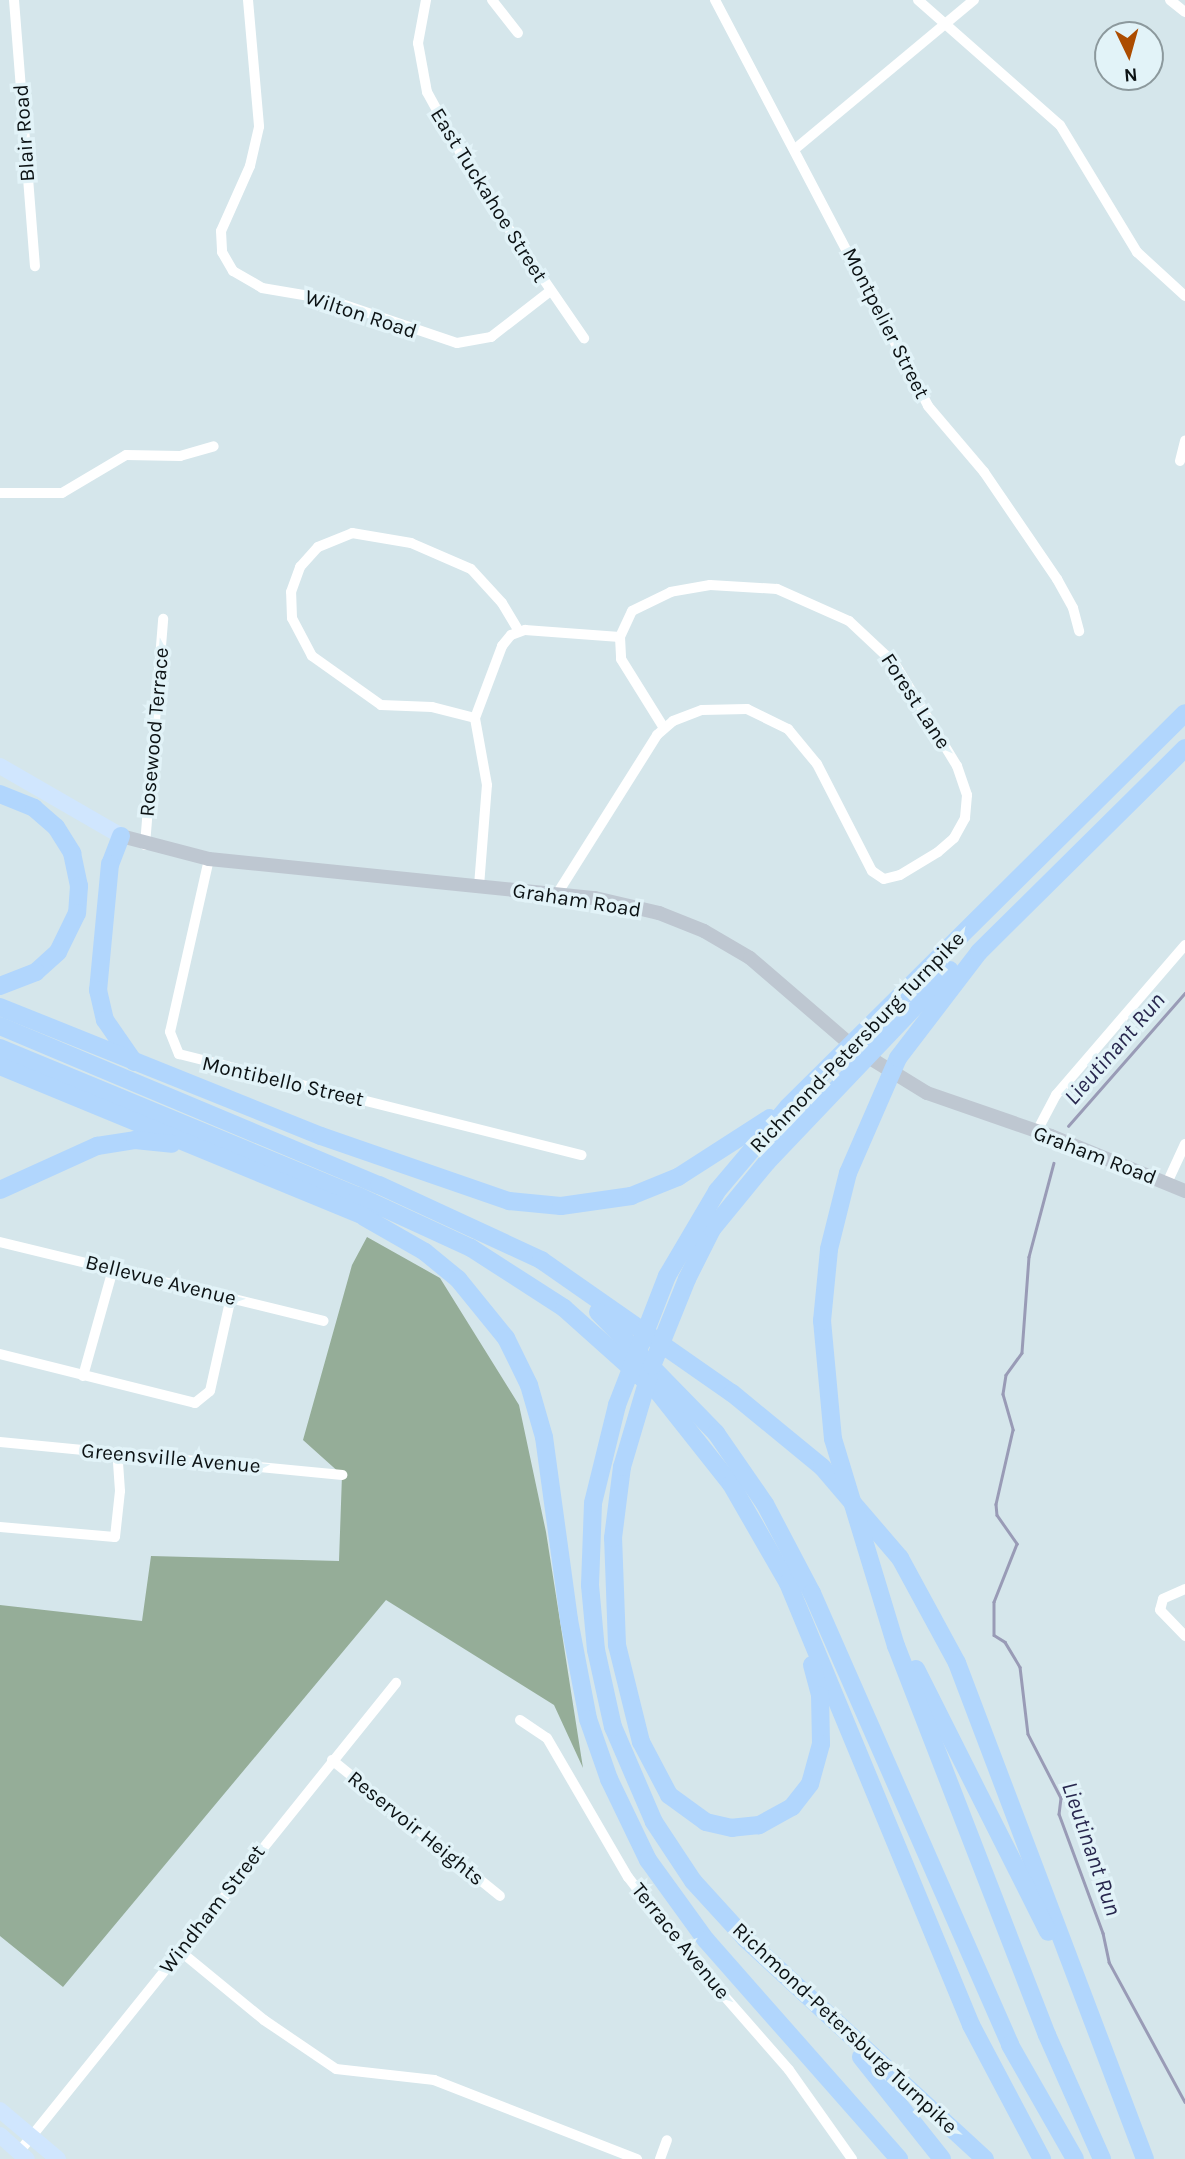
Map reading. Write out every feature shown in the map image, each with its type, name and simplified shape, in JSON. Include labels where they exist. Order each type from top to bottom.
[{"type":"highway","name":"Richmond-Petersburg Turnpike","points":[[985,2159],[796,1989],[693,1881],[636,1787],[605,1696],[590,1585],[593,1503],[606,1444],[667,1276],[717,1191],[788,1107],[859,1034],[1185,713]]},
{"type":"highway","name":"Richmond-Petersburg Turnpike","points":[[1102,2159],[1047,2035],[906,1674],[833,1439],[822,1321],[835,1216],[884,1084],[898,1059],[946,991],[1014,917],[1185,748]]},
{"type":"highway","points":[[0,794],[24,802],[56,827],[72,853],[79,886],[77,914],[58,952],[36,972],[0,986]]},
{"type":"highway","points":[[121,836],[110,864],[98,990],[105,1020],[134,1062]]},
{"type":"highway","points":[[769,1547],[820,1695],[819,1762],[803,1794],[783,1814],[760,1825],[720,1826],[690,1814],[669,1795],[650,1765],[635,1723],[614,1606],[613,1538],[622,1467],[652,1366],[687,1279],[712,1229],[767,1161],[972,947],[1014,917]]},
{"type":"highway","points":[[0,1007],[198,1087],[484,1196],[548,1205],[612,1200],[653,1188],[719,1153],[788,1107]]},
{"type":"highway","points":[[0,1026],[484,1231],[558,1281],[621,1334],[691,1406],[744,1472],[786,1541],[1010,2045],[1075,2159]]},
{"type":"highway","points":[[0,1048],[438,1231],[511,1271],[583,1322]]},
{"type":"highway","points":[[0,1066],[364,1217],[433,1242],[583,1322],[621,1334],[689,1364],[787,1434],[862,1512],[900,1559],[957,1663],[1145,2159]]},
{"type":"highway","points":[[198,1087],[379,1185]]},
{"type":"highway","points":[[0,1190],[106,1144],[135,1140],[200,1149]]},
{"type":"highway","points":[[364,1217],[425,1252],[458,1279],[506,1338],[529,1385],[544,1437],[569,1620],[588,1719],[609,1779],[648,1860],[706,1940],[900,2159]]},
{"type":"highway","points":[[621,1334],[691,1430],[769,1547],[815,1647],[971,2025],[1042,2159]]},
{"type":"highway","points":[[866,1551],[922,1682],[1086,2007]]},
{"type":"highway","points":[[796,1989],[877,2075],[942,2159]]},
{"type":"main road","name":"Graham Road","points":[[0,766],[121,836],[145,845],[209,859],[558,894],[628,904],[704,931],[750,958],[831,1029],[898,1078],[958,1105],[1037,1131],[1185,1191]]},
{"type":"main road","points":[[0,2110],[58,2159]]},
{"type":"main road","points":[[0,2134],[23,2155]]},
{"type":"street","name":"Blair Road","points":[[15,0],[35,266]]},
{"type":"street","name":"Wilton Road","points":[[248,0],[259,127],[250,166],[221,231],[222,252],[233,271],[262,288],[327,299],[457,343],[491,337],[549,292]]},
{"type":"street","name":"East Tuckahoe Street","points":[[426,0],[418,43],[427,92],[469,170],[549,292],[584,338]]},
{"type":"street","points":[[492,0],[518,33]]},
{"type":"street","name":"Montpelier Street","points":[[715,0],[928,406],[984,472],[1049,568],[1073,608],[1079,631]]},
{"type":"street","points":[[918,0],[1060,125],[1137,252],[1185,296]]},
{"type":"street","points":[[795,149],[974,0]]},
{"type":"street","points":[[1170,0],[1185,12]]},
{"type":"street","points":[[1180,461],[1185,441]]},
{"type":"street","points":[[0,493],[62,493],[126,455],[180,456],[214,446]]},
{"type":"street","points":[[475,718],[432,706],[381,705],[312,656],[297,635],[290,605],[295,579],[318,547],[341,536],[365,533],[440,553],[484,581],[519,631]]},
{"type":"street","name":"Forest Lane","points":[[620,637],[627,618],[646,601],[721,584],[768,587],[815,602],[870,638],[912,688],[957,766],[967,807],[954,838],[920,865],[890,879],[877,876],[809,752],[775,720],[747,709],[718,707],[686,715],[664,728]]},
{"type":"street","name":"Rosewood Terrace","points":[[145,845],[163,619]]},
{"type":"street","points":[[479,886],[487,777],[475,718],[502,646],[519,631],[620,637],[626,669],[664,728],[558,894]]},
{"type":"street","name":"Montibello Street","points":[[209,859],[170,1032],[179,1054],[582,1155]]},
{"type":"street","points":[[1037,1131],[1056,1095],[1185,945]]},
{"type":"street","points":[[1167,1183],[1185,1144]]},
{"type":"street","name":"Bellevue Avenue","points":[[0,1242],[323,1321]]},
{"type":"street","points":[[83,1376],[113,1269]]},
{"type":"street","points":[[0,1354],[195,1403],[207,1396],[231,1297]]},
{"type":"street","name":"Greensville Avenue","points":[[0,1442],[342,1475]]},
{"type":"street","points":[[0,1527],[115,1537],[120,1491],[117,1452]]},
{"type":"street","points":[[1185,1589],[1163,1599],[1160,1610],[1185,1636]]},
{"type":"street","name":"Windham Street","points":[[23,2155],[31,2137],[396,1683]]},
{"type":"street","name":"Terrace Avenue","points":[[520,1720],[547,1738],[628,1877],[684,1950],[789,2070],[852,2159]]},
{"type":"street","name":"Reservoir Heights","points":[[332,1760],[500,1896]]},
{"type":"street","points":[[180,1951],[264,2020],[336,2069],[434,2080],[637,2159]]},
{"type":"street","points":[[660,2159],[667,2140]]},
{"type":"green space","points":[[367,1237],[440,1278],[519,1405],[546,1532],[583,1768],[554,1705],[386,1600],[63,1987],[0,1936],[0,1605],[142,1621],[151,1556],[339,1561],[342,1475],[303,1440],[352,1265]]},
{"type":"waterway","name":"Lieutinant Run","points":[[1068,1126],[1185,993]]},
{"type":"waterway","name":"Lieutinant Run","points":[[1054,1163],[1029,1257],[1022,1353],[1006,1375],[1003,1394],[1013,1430],[996,1504],[997,1515],[1017,1544],[994,1602],[994,1635],[1005,1642],[1020,1667],[1028,1734],[1061,1798],[1059,1814],[1103,1933],[1109,1962],[1185,2102]]}]
